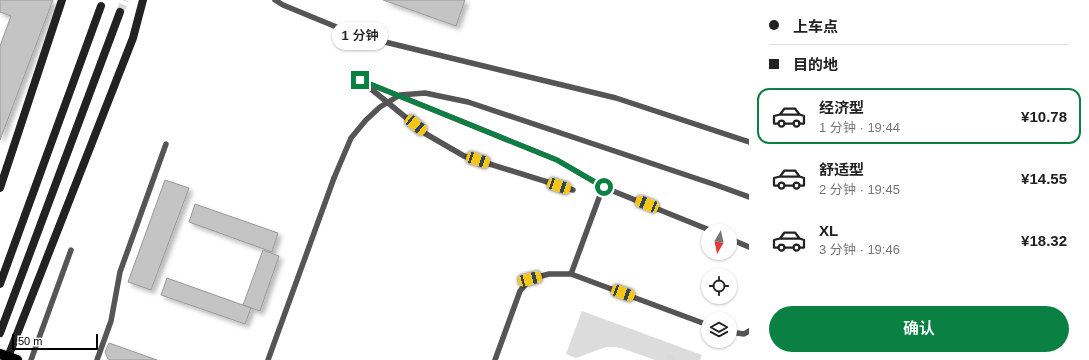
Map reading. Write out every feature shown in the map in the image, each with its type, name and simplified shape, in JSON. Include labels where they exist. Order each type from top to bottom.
[{"type":"main road","points":[[0,188],[62,0]]},
{"type":"main road","points":[[8,358],[133,38],[143,0]]},
{"type":"main road","points":[[0,284],[101,6]]},
{"type":"main road","points":[[0,333],[120,12]]},
{"type":"lane","points":[[275,0],[283,5],[356,35],[616,98],[749,142]]},
{"type":"lane","points":[[573,190],[464,156],[426,134],[360,80],[557,160],[604,187],[701,227]]},
{"type":"lane","points":[[268,360],[334,178],[351,138],[366,120],[380,107],[400,95],[425,93],[468,102],[749,197]]},
{"type":"lane","points":[[97,360],[111,321],[120,272],[166,144]]},
{"type":"lane","points":[[571,274],[604,187]]},
{"type":"lane","points":[[737,241],[749,247]]},
{"type":"lane","points":[[31,360],[71,250]]},
{"type":"lane","points":[[495,360],[520,291],[530,279],[549,274],[571,274],[701,322]]},
{"type":"lane","points":[[737,333],[744,334],[749,331]]},
{"type":"shaded area","points":[[582,311],[702,355],[700,360],[655,360],[621,348],[606,347],[576,358],[566,354]]},
{"type":"building","points":[[0,0],[53,0],[0,140],[0,46],[11,16],[0,12]]},
{"type":"building","points":[[383,0],[465,0],[456,26]]},
{"type":"building","points":[[165,180],[189,188],[151,290],[128,282]]},
{"type":"building","points":[[195,204],[278,233],[272,252],[189,222]]},
{"type":"building","points":[[263,250],[279,256],[260,311],[243,305]]},
{"type":"building","points":[[167,278],[251,308],[245,324],[161,295]]},
{"type":"building","points":[[109,343],[157,360],[108,359],[105,352]]},
{"type":"tunnel","points":[[120,12],[125,0]]},
{"type":"tunnel","points":[[670,360],[672,355]]},
{"type":"route","points":[[360,80],[557,160],[604,187]]}]
